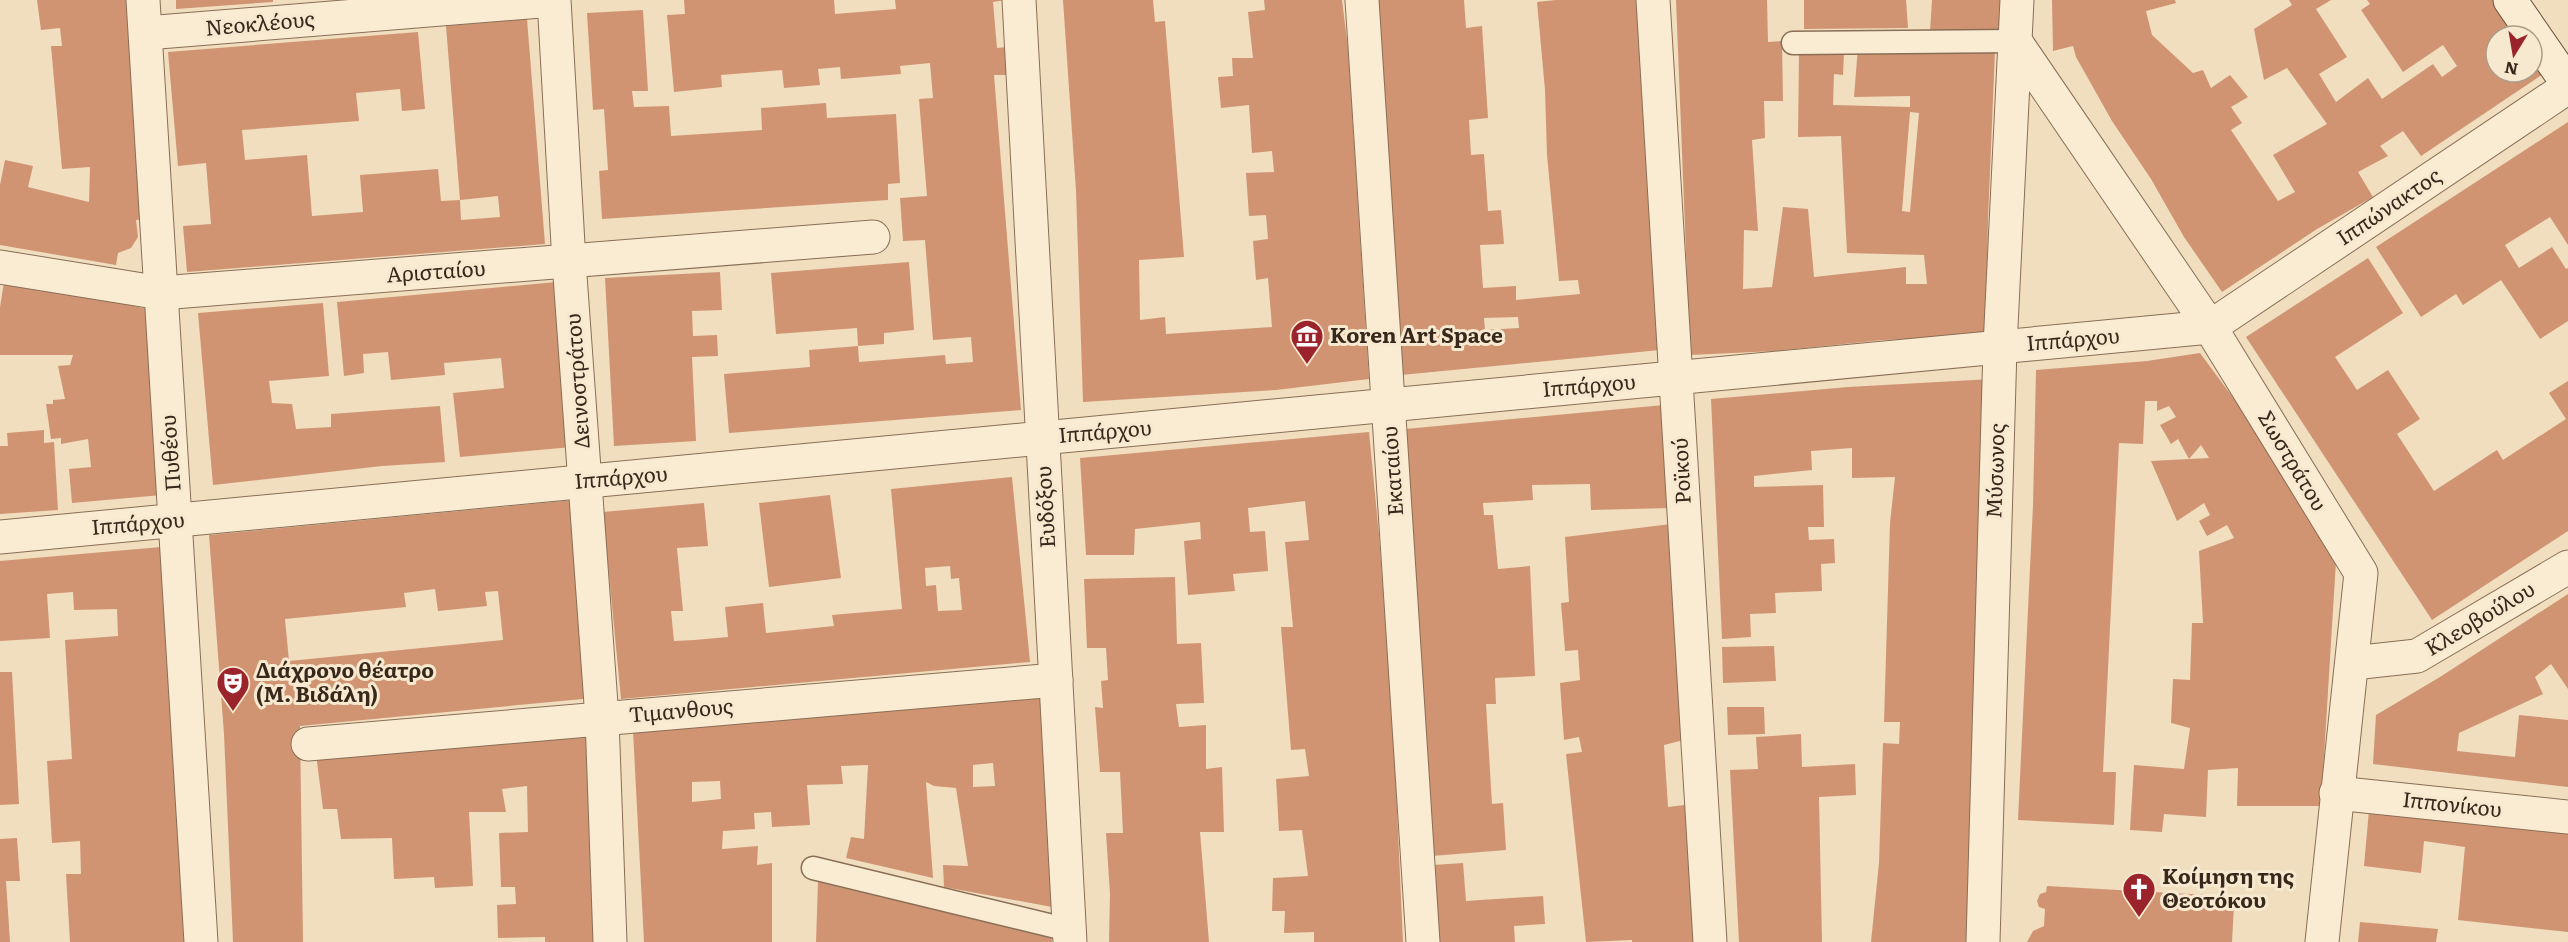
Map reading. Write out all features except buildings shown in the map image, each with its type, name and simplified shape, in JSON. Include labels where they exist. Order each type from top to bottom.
[{"type":"street","name":"Πυθέου","points":[[143,0],[201,942]]},
{"type":"street","name":"Νεοκλέους","points":[[146,33],[554,0]]},
{"type":"street","name":"Δεινοστράτου","points":[[554,0],[569,262],[602,718],[610,942]]},
{"type":"street","name":"Ευδόξου","points":[[1019,0],[1069,936]]},
{"type":"street","name":"Εκαταίου","points":[[1362,0],[1424,942]]},
{"type":"street","name":"Ροϊκού","points":[[1653,0],[1710,942]]},
{"type":"street","name":"Μύσωνος","points":[[1983,942],[2000,347],[2017,0]]},
{"type":"street","points":[[2510,0],[2568,85]]},
{"type":"street","name":"Σωστράτου","points":[[2015,41],[2210,327],[2361,573],[2353,663],[2336,792],[2322,942]]},
{"type":"street","name":"Ιππώνακτος","points":[[2210,327],[2568,85]]},
{"type":"street","name":"Αρισταίου","points":[[0,267],[161,293],[873,237]]},
{"type":"street","name":"Ιππάρχου","points":[[0,537],[2210,327]]},
{"type":"street","name":"Κλεοβούλου","points":[[2353,663],[2417,656],[2568,567]]},
{"type":"street","name":"Τιμανθους","points":[[308,744],[1056,680]]},
{"type":"street","name":"Ιππονίκου","points":[[2336,792],[2568,817]]},
{"type":"lane","points":[[1793,43],[2015,41]]},
{"type":"lane","points":[[813,868],[1069,936]]},
{"type":"place","name":"Koren Art Space","points":[[1307,365]]},
{"type":"place","name":"Διάχρονο θέατρο (Μ. Βιδάλη)","points":[[233,712]]},
{"type":"place","name":"Κοίμηση της Θεοτόκου","points":[[2139,918]]}]
